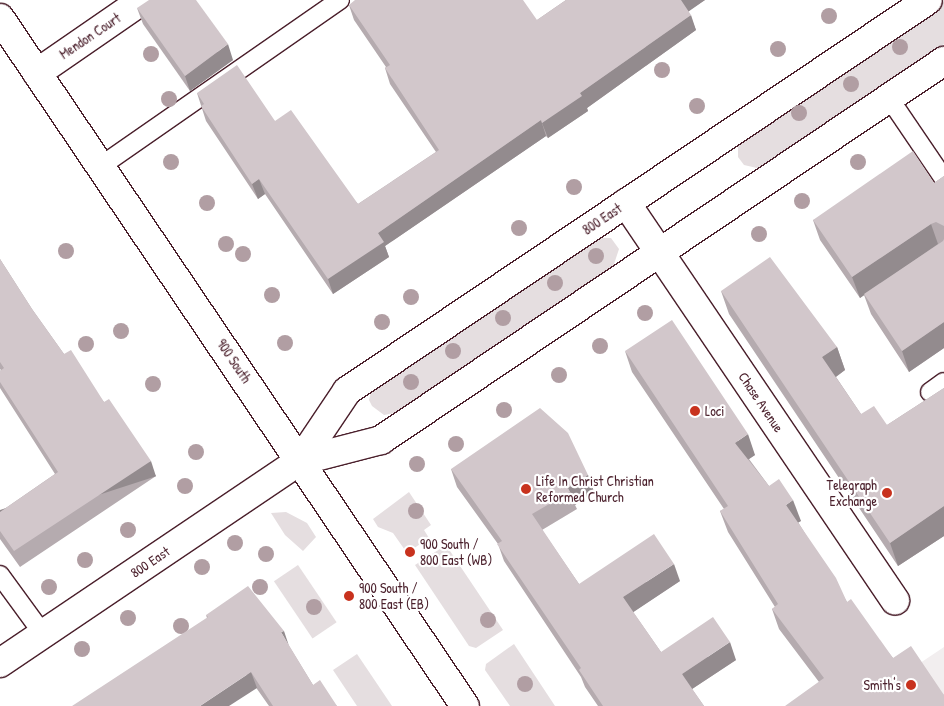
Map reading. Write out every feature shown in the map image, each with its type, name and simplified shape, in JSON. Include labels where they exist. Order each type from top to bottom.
[{"type":"street","name":"Mendon Court","points":[[37,73],[144,0]]},
{"type":"street","name":"800 East","points":[[300,461],[347,391],[928,0]]},
{"type":"street","name":"900 South","points":[[0,18],[102,166],[464,706]]},
{"type":"street","name":"800 East","points":[[0,663],[300,461],[381,440],[944,61]]},
{"type":"street","name":"Chase Avenue","points":[[626,203],[895,600]]},
{"type":"lane","points":[[102,166],[340,0]]},
{"type":"lane","points":[[889,98],[944,179]]},
{"type":"lane","points":[[0,575],[43,634]]},
{"type":"shaded area","points":[[944,2],[944,44],[766,164],[757,168],[744,165],[738,157],[738,144]]},
{"type":"shaded area","points":[[600,238],[611,238],[619,249],[613,267],[400,412],[384,415],[372,406],[369,400],[372,388]]},
{"type":"shaded area","points":[[409,492],[431,525],[424,530],[429,538],[407,553],[393,533],[378,527],[373,519]]},
{"type":"shaded area","points":[[286,512],[307,523],[316,537],[303,551],[285,535],[271,513]]},
{"type":"shaded area","points":[[446,545],[503,630],[476,648],[469,646],[415,565]]},
{"type":"shaded area","points":[[298,565],[337,622],[313,638],[274,581]]},
{"type":"shaded area","points":[[514,644],[555,706],[510,706],[485,670],[486,664]]},
{"type":"shaded area","name":"Smith's","points":[[944,647],[944,706],[856,706]]},
{"type":"shaded area","points":[[357,654],[392,706],[357,706],[333,670]]},
{"type":"building","points":[[149,0],[196,0],[228,44],[185,76],[137,8]]},
{"type":"building","points":[[355,0],[523,0],[537,20],[566,0],[681,0],[691,15],[580,93],[582,96],[542,123],[541,120],[378,233],[384,242],[328,279],[259,179],[252,184],[201,106],[204,104],[197,93],[237,65],[275,121],[291,110],[358,204],[439,150],[385,68],[390,65],[349,5]]},
{"type":"building","points":[[913,151],[934,183],[944,176],[944,226],[936,222],[931,224],[852,277],[813,220]]},
{"type":"building","points":[[944,239],[944,322],[902,351],[864,294]]},
{"type":"building","points":[[770,257],[837,347],[822,357],[861,414],[874,406],[887,425],[944,388],[944,506],[890,543],[721,291]]},
{"type":"building","points":[[0,259],[64,354],[71,350],[104,402],[109,399],[151,461],[14,551],[0,531],[0,512],[58,472],[0,382],[0,371],[4,368],[0,362]]},
{"type":"building","points":[[672,320],[748,434],[735,443],[769,486],[779,479],[793,500],[786,505],[836,578],[847,602],[851,599],[893,658],[911,646],[944,695],[944,706],[785,706],[824,678],[772,609],[778,604],[720,511],[728,506],[625,351]]},
{"type":"building","points":[[540,408],[568,433],[588,475],[568,488],[570,492],[532,514],[579,584],[654,534],[674,564],[623,597],[661,652],[713,617],[730,642],[682,674],[704,706],[603,706],[579,670],[581,668],[497,544],[502,541],[451,469]]},
{"type":"building","points":[[248,586],[284,631],[281,632],[313,685],[320,680],[337,706],[273,706],[251,672],[200,706],[72,706],[208,617],[206,615]]},
{"type":"place","name":"Loci","points":[[695,411]]},
{"type":"place","name":"Life In Christ Christian Reformed Church","points":[[526,489]]},
{"type":"place","name":"Telegraph Exchange","points":[[887,493]]},
{"type":"place","name":"900 South / 800 East (WB)","points":[[410,552]]},
{"type":"place","name":"900 South / 800 East (EB)","points":[[349,596]]},
{"type":"place","name":"Smith's","points":[[911,685]]}]
